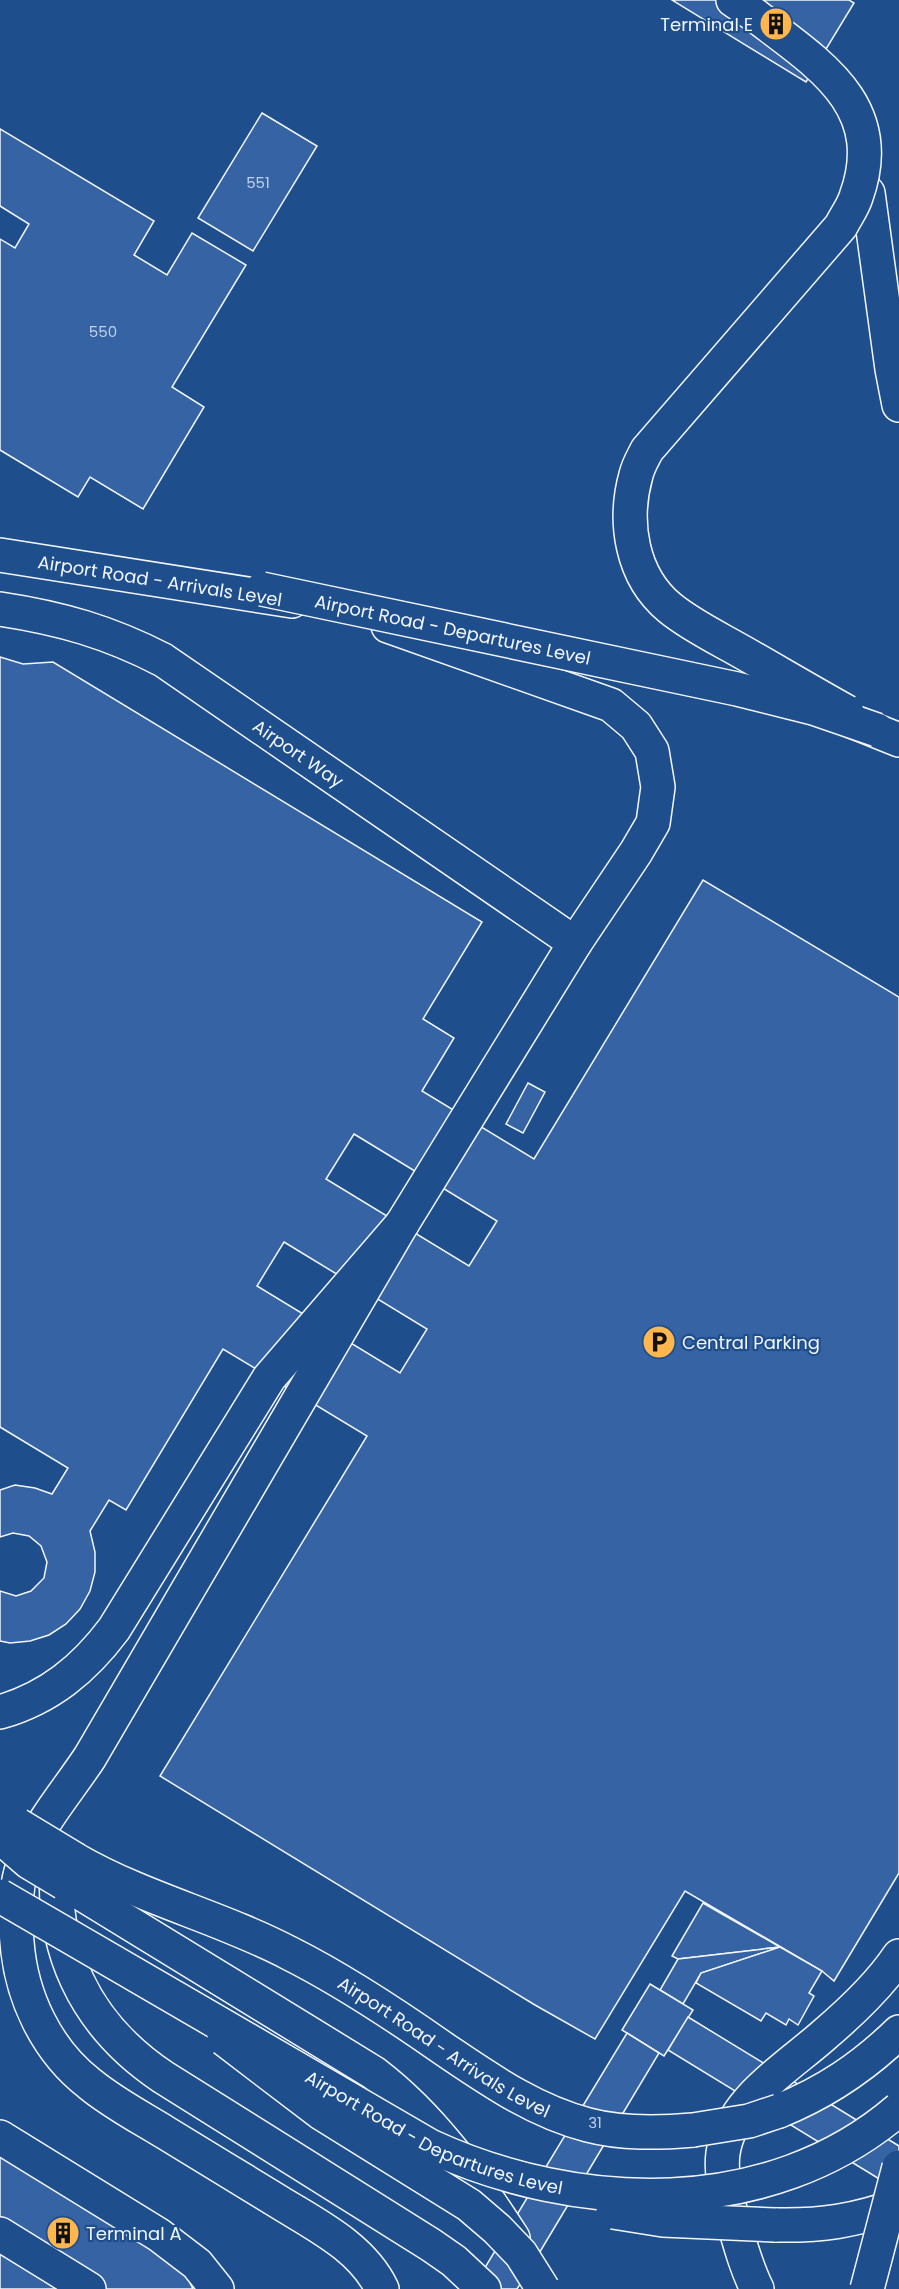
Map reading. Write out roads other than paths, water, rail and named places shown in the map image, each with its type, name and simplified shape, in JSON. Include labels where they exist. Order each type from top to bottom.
[{"type":"main road","points":[[733,0],[819,66],[851,101],[861,122],[866,146],[864,172],[856,199],[841,226],[647,450],[636,473],[631,501],[630,532],[636,558],[649,585],[670,608],[695,625],[892,736]]},
{"type":"main road","points":[[743,0],[808,42],[829,60],[849,82],[866,109],[873,168],[868,193],[890,358],[899,405]]},
{"type":"main road","points":[[868,193],[664,425],[642,457],[634,484],[633,515],[636,548],[652,582],[673,606],[807,707],[892,736]]},
{"type":"main road","name":"Airport Road - Departures Level","points":[[0,543],[262,589],[737,688],[813,708],[892,736]]},
{"type":"main road","name":"Airport Road - Arrivals Level","points":[[0,555],[335,608],[426,625],[738,690],[807,707]]},
{"type":"main road","points":[[335,608],[610,705],[636,726],[652,751],[658,787],[653,823],[575,943],[402,1224],[90,1757],[39,1833],[27,1856],[20,1879],[16,1923],[19,1959],[28,1997],[42,2028],[60,2054],[90,2084],[119,2104],[332,2235],[366,2265],[382,2289]]},
{"type":"main road","name":"Airport Way","points":[[9,610],[92,629],[163,660],[575,943]]},
{"type":"main road","points":[[0,1712],[51,1691],[81,1668],[103,1644],[121,1619],[269,1378],[402,1224]]},
{"type":"main road","points":[[90,1757],[74,1794],[63,1829],[58,1857],[56,1893],[60,1929],[68,1959],[85,1996],[102,2021],[125,2048],[152,2069],[431,2245],[470,2274],[484,2289]]},
{"type":"main road","name":"Airport Road - Arrivals Level","points":[[6,1830],[70,1871],[134,1888],[273,1944],[348,1985],[488,2079],[540,2108],[588,2125],[618,2130],[693,2130],[749,2121],[779,2111],[845,2078],[899,2032]]},
{"type":"main road","points":[[70,1871],[394,2088],[426,2118],[470,2173],[514,2240],[542,2289]]},
{"type":"main road","name":"Airport Road - Departures Level","points":[[0,1896],[422,2142],[457,2159],[543,2185],[610,2195],[672,2195],[717,2190],[771,2178],[813,2163],[857,2140],[899,2109]]},
{"type":"main road","points":[[757,2289],[744,2259],[723,2180],[723,2151],[729,2133],[735,2120],[756,2094],[847,2015],[899,1956]]},
{"type":"main road","points":[[158,1990],[321,2113],[469,2205],[521,2254],[542,2289]]},
{"type":"main road","points":[[0,2137],[159,2235],[197,2264],[217,2289]]},
{"type":"main road","points":[[867,2289],[899,2167]]},
{"type":"main road","points":[[489,2170],[549,2194],[606,2211],[663,2220],[822,2225],[845,2222],[899,2205]]},
{"type":"main road","points":[[0,2234],[89,2289]]},
{"type":"place","name":"Terminal E","points":[[776,24]]},
{"type":"place","name":"Central Parking","points":[[659,1342]]},
{"type":"place","name":"Terminal A","points":[[63,2233]]}]
